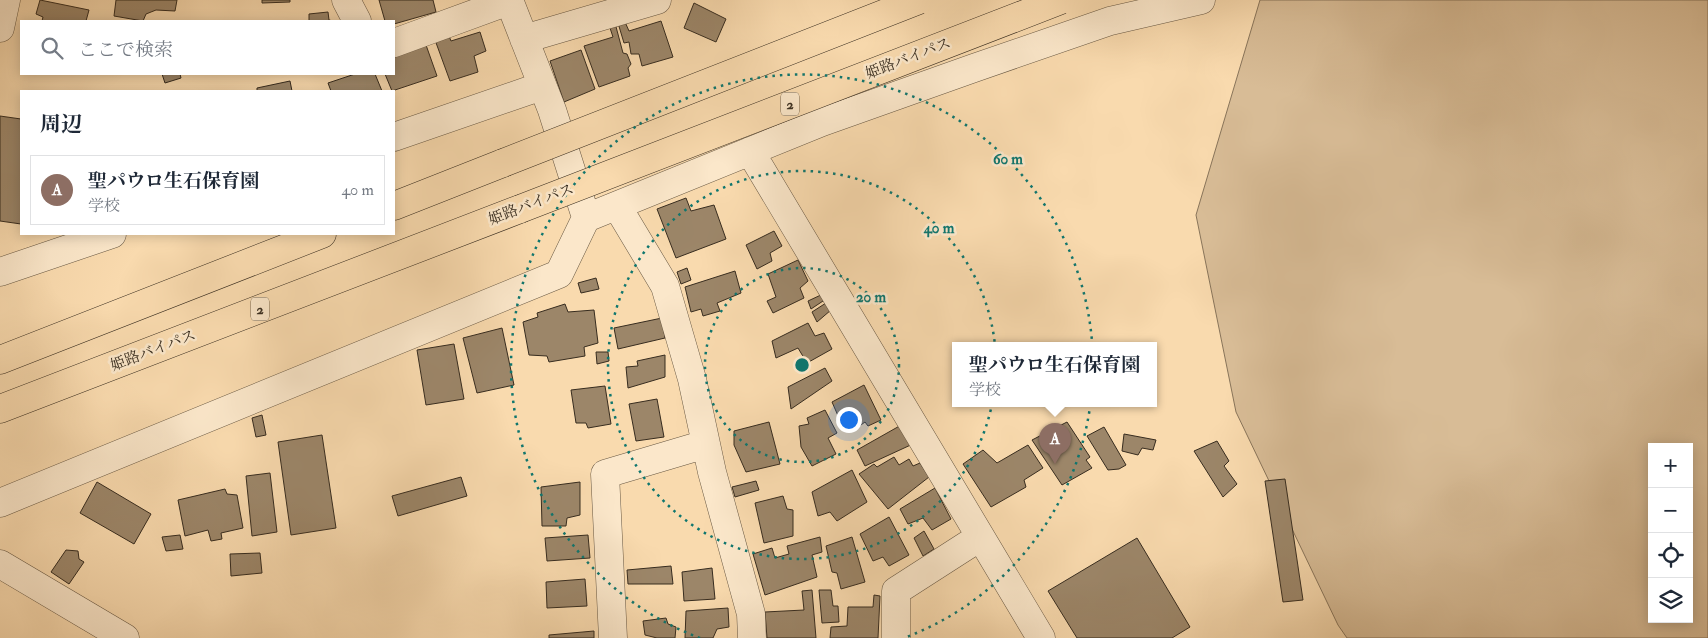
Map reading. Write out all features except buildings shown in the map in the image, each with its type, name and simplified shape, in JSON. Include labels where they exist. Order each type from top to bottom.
[{"type":"highway","points":[[395,206],[918,0]]},
{"type":"highway","name":"姫路バイパス","points":[[0,409],[1061,0]]},
{"type":"highway","points":[[0,360],[319,235]]},
{"type":"street","points":[[0,28],[6,0]]},
{"type":"street","points":[[346,0],[356,20]]},
{"type":"street","points":[[524,40],[657,0]]},
{"type":"street","points":[[0,503],[559,274],[586,218],[822,122],[1110,21],[1201,0]]},
{"type":"street","points":[[395,43],[509,1],[542,86],[586,218]]},
{"type":"street","points":[[395,137],[542,86]]},
{"type":"street","points":[[750,151],[1041,638]]},
{"type":"street","points":[[617,206],[666,286],[692,379],[706,444],[751,614],[752,638]]},
{"type":"street","points":[[0,272],[109,235]]},
{"type":"street","points":[[613,638],[605,474],[706,444]]},
{"type":"street","points":[[896,638],[896,591],[980,537]]},
{"type":"street","points":[[0,564],[125,638]]},
{"type":"shaded area","points":[[1260,0],[1708,0],[1708,638],[1347,638],[1338,625],[1236,412],[1196,215]]},
{"type":"place","name":"聖パウロ生石保育園","points":[[1055,464]]}]
